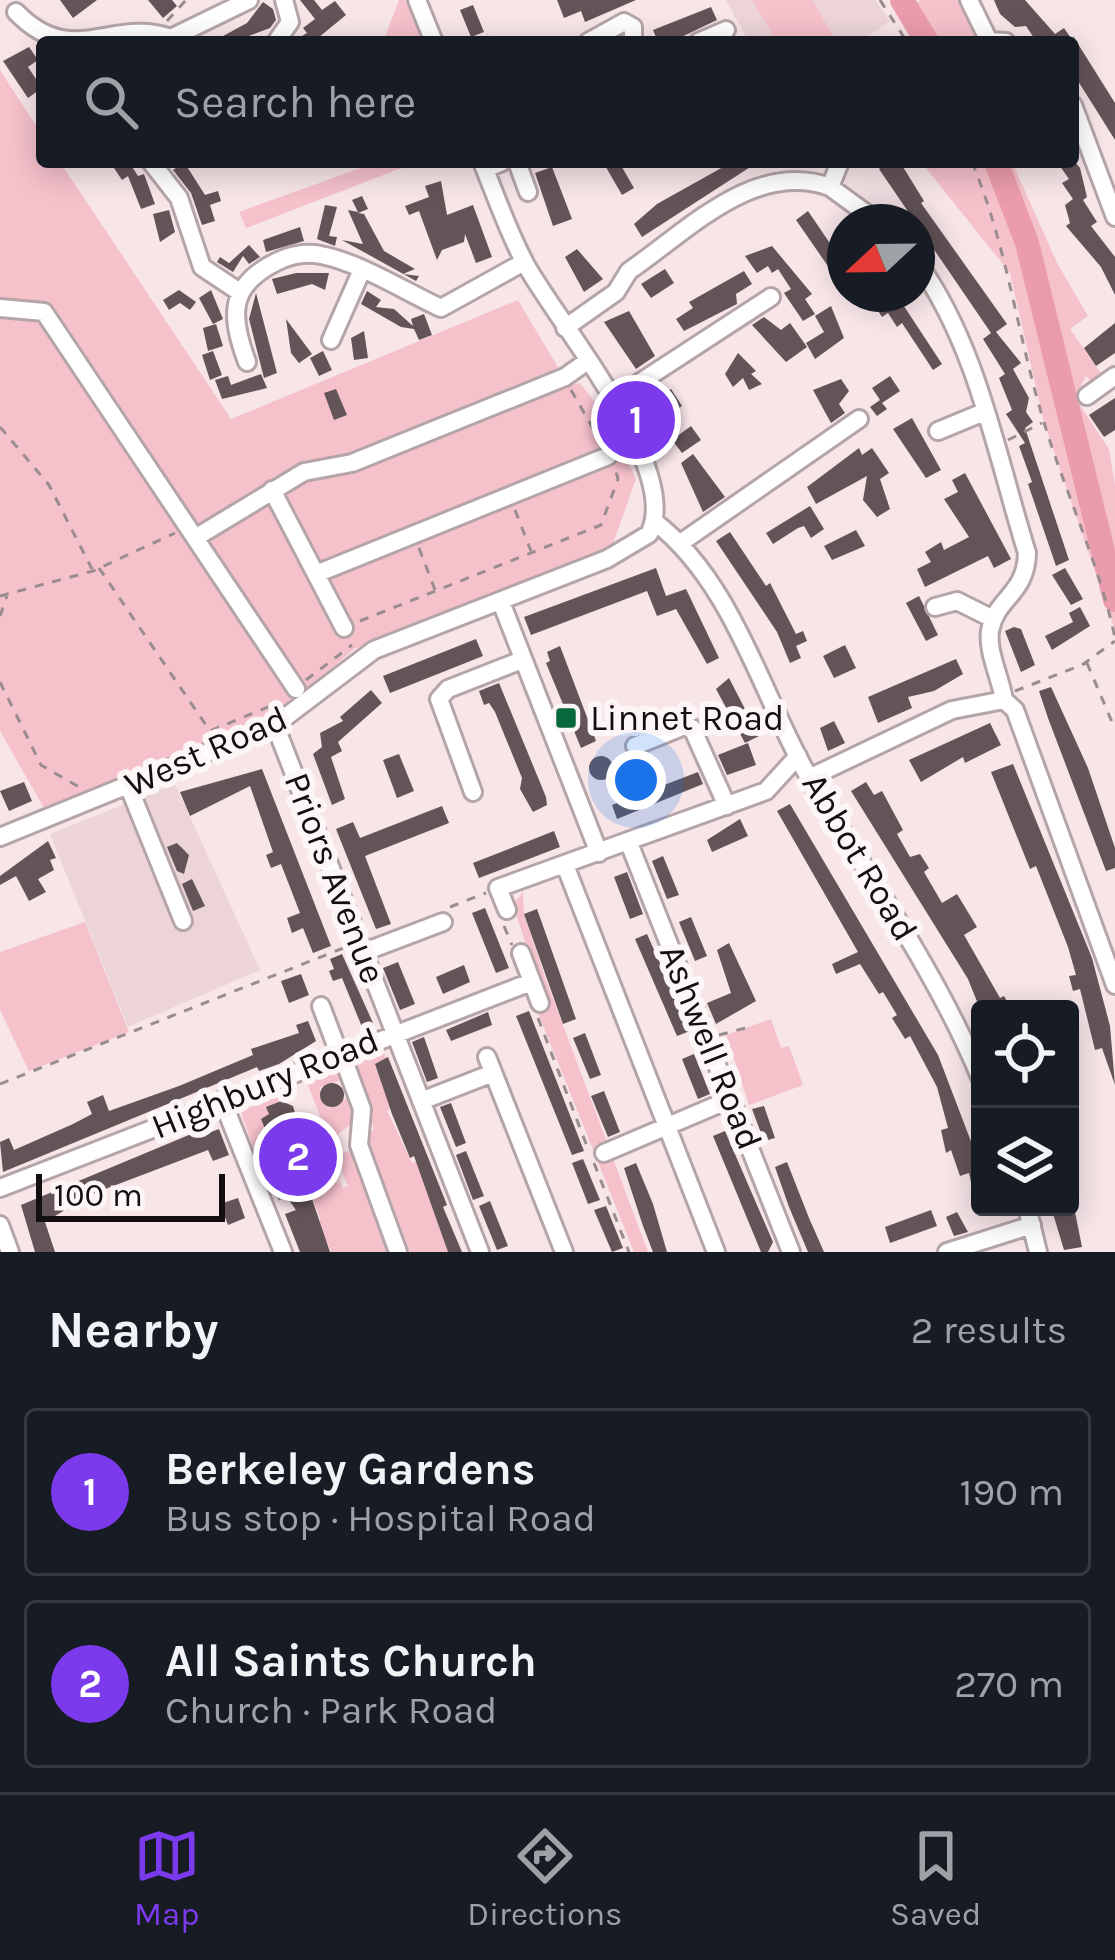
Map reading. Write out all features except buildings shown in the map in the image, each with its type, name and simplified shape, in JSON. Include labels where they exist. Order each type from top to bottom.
[{"type":"street","points":[[131,36],[154,32],[181,36],[249,0]]},
{"type":"street","points":[[280,36],[290,22],[284,0]]},
{"type":"street","points":[[417,0],[432,36]]},
{"type":"street","points":[[969,0],[986,36]]},
{"type":"street","points":[[13,9],[43,36]]},
{"type":"street","points":[[587,36],[624,22],[633,27],[633,36]]},
{"type":"street","points":[[712,36],[726,30]]},
{"type":"street","points":[[1079,121],[1114,214]]},
{"type":"street","points":[[156,168],[179,198],[192,249],[202,267],[238,291]]},
{"type":"street","points":[[491,168],[524,262],[613,400],[652,482],[655,522]]},
{"type":"street","points":[[519,168],[528,192]]},
{"type":"street","points":[[830,187],[838,168]]},
{"type":"street","points":[[565,328],[616,292],[629,271],[759,182],[806,178],[830,187],[853,204]]},
{"type":"street","points":[[238,354],[234,324],[238,291],[257,272],[302,254],[328,256],[441,308],[457,304],[524,262]]},
{"type":"street","points":[[331,340],[361,272]]},
{"type":"street","points":[[935,287],[984,412],[1028,553],[1027,576],[993,619],[988,639],[1004,700],[1015,710],[1057,817],[1115,985]]},
{"type":"street","points":[[613,400],[771,297]]},
{"type":"street","points":[[0,308],[44,312],[296,689]]},
{"type":"street","points":[[191,533],[304,472],[352,463],[565,377],[586,362]]},
{"type":"street","points":[[1087,396],[1115,376]]},
{"type":"street","points":[[938,431],[984,412]]},
{"type":"street","points":[[679,544],[859,419]]},
{"type":"street","points":[[316,574],[608,456]]},
{"type":"street","points":[[272,490],[344,628]]},
{"type":"street","name":"Abbot Road","points":[[655,522],[679,544],[772,694],[809,778],[950,1006],[971,1056]]},
{"type":"street","name":"West Road","points":[[0,837],[275,725],[359,660],[639,544],[655,522]]},
{"type":"street","points":[[935,607],[957,601],[993,619]]},
{"type":"street","points":[[501,602],[598,853]]},
{"type":"street","points":[[473,792],[440,699],[448,689],[522,660]]},
{"type":"street","points":[[809,778],[952,710],[1004,700]]},
{"type":"street","name":"Priors Avenue","points":[[275,725],[395,1032]]},
{"type":"street","points":[[635,746],[692,728],[727,806]]},
{"type":"street","points":[[508,910],[498,888],[766,791],[799,756]]},
{"type":"street","points":[[128,785],[183,922]]},
{"type":"street","name":"Ashwell Road","points":[[629,843],[791,1252]]},
{"type":"street","points":[[565,865],[716,1252]]},
{"type":"street","points":[[362,947],[442,922]]},
{"type":"street","points":[[520,952],[540,1003]]},
{"type":"street","name":"Highbury Road","points":[[0,1188],[223,1100],[286,1082],[395,1032],[531,982]]},
{"type":"street","points":[[321,1006],[362,1109],[359,1145],[398,1252]]},
{"type":"street","points":[[395,1032],[480,1252]]},
{"type":"street","points":[[421,1101],[490,1065],[564,1252]]},
{"type":"street","points":[[604,1154],[731,1099]]},
{"type":"street","points":[[223,1100],[263,1179],[283,1252]]},
{"type":"street","points":[[947,1252],[1030,1216],[1038,1252]]},
{"type":"street","points":[[0,1225],[10,1252]]},
{"type":"path","points":[[154,32],[186,0]]},
{"type":"path","points":[[880,0],[904,36]]},
{"type":"path","points":[[974,168],[998,231],[1044,422],[1085,532],[1115,639],[1086,662],[1004,700]]},
{"type":"path","points":[[359,660],[344,628],[601,525],[607,517],[618,479],[565,377]]},
{"type":"path","points":[[994,446],[1044,422]]},
{"type":"path","points":[[0,427],[49,485],[96,569],[211,731]]},
{"type":"path","points":[[509,496],[532,553]]},
{"type":"path","points":[[0,616],[3,596],[96,569],[191,533]]},
{"type":"path","points":[[413,534],[436,591]]},
{"type":"path","points":[[1086,662],[1115,729]]},
{"type":"path","points":[[0,682],[41,765],[86,791]]},
{"type":"path","points":[[508,910],[503,922],[514,952],[520,952]]},
{"type":"path","points":[[0,1084],[362,947]]},
{"type":"path","points":[[540,1003],[533,1006],[629,1252]]},
{"type":"path","points":[[717,1036],[748,1027]]},
{"type":"path","points":[[280,1200],[263,1179],[285,1169]]},
{"type":"shaded area","points":[[399,0],[405,0],[420,36],[385,36]]},
{"type":"shaded area","points":[[726,0],[875,0],[890,21],[869,36],[746,36]]},
{"type":"shaded area","points":[[752,0],[812,0],[833,36],[773,36]]},
{"type":"shaded area","points":[[921,0],[960,0],[977,36],[929,36],[911,8]]},
{"type":"shaded area","points":[[0,70],[36,126],[36,168],[64,168],[231,419],[518,300],[569,386],[580,383],[605,415],[636,479],[612,546],[354,649],[284,709],[44,808],[0,731]]},
{"type":"shaded area","points":[[360,168],[401,168],[246,228],[239,212]]},
{"type":"shaded area","points":[[926,168],[992,168],[1031,261],[1072,450],[1083,460],[1032,246],[1002,168],[1015,168],[1058,265],[1088,316],[1070,329],[1104,378],[1092,382],[1086,376],[1075,398],[1109,449],[1115,486],[1115,630],[1044,422],[1010,273]]},
{"type":"shaded area","points":[[175,784],[260,970],[128,1027],[50,834]]},
{"type":"shaded area","points":[[523,892],[524,914],[545,977],[648,1252],[634,1252],[537,1010],[546,1005],[513,905]]},
{"type":"shaded area","points":[[85,922],[129,1032],[29,1071],[0,1010],[0,952]]},
{"type":"shaded area","points":[[771,1019],[781,1048],[789,1046],[803,1085],[749,1105],[726,1035]]},
{"type":"shaded area","points":[[384,1053],[386,1058],[375,1065],[391,1108],[387,1111],[412,1163],[417,1161],[448,1252],[410,1252],[366,1137],[374,1129],[350,1065]]},
{"type":"shaded area","points":[[333,1067],[343,1069],[346,1078],[319,1088],[328,1108],[353,1095],[361,1117],[337,1135],[342,1153],[356,1149],[389,1252],[331,1252],[327,1242],[318,1245],[320,1219],[312,1196],[340,1181],[343,1188],[348,1186],[305,1078]]},
{"type":"shaded area","points":[[289,1087],[291,1095],[267,1107],[269,1114],[261,1119],[266,1131],[272,1129],[285,1162],[262,1174],[241,1112]]},
{"type":"waterway","points":[[902,0],[923,36]]},
{"type":"waterway","points":[[998,168],[1027,243],[1115,600]]},
{"type":"place","name":"Berkeley Gardens","points":[[636,420]]},
{"type":"place","name":"Linnet Road","points":[[566,718]]},
{"type":"place","name":"All Saints Church","points":[[298,1157]]}]
